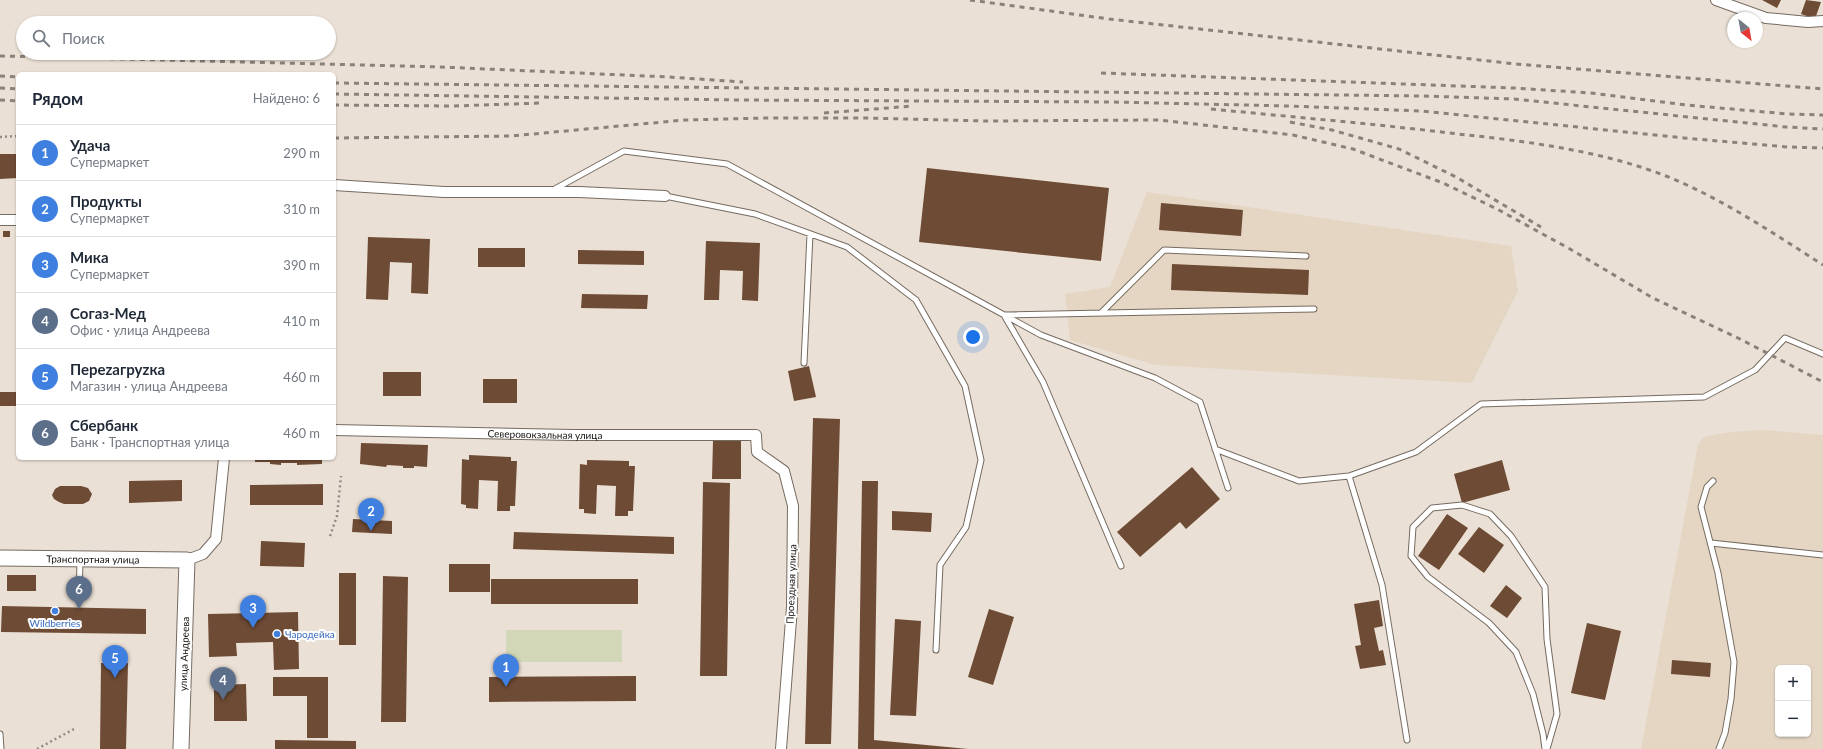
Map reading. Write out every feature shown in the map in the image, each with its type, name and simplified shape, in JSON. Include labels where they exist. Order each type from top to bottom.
[{"type":"street","points":[[1716,0],[1766,18],[1808,22],[1823,21]]},
{"type":"street","points":[[336,185],[444,192],[549,192],[666,196]]},
{"type":"street","points":[[0,220],[16,220]]},
{"type":"street","name":"Северовокзальная улица","points":[[336,430],[573,435],[756,435]]},
{"type":"street","name":"Проездная улица","points":[[756,435],[757,452],[784,471],[793,506],[792,608],[782,749]]},
{"type":"street","points":[[186,560],[203,554],[216,539],[224,460]]},
{"type":"street","name":"Транспортная улица","points":[[0,558],[186,560]]},
{"type":"street","name":"улица Андреева","points":[[182,749],[186,560]]},
{"type":"lane","points":[[549,192],[624,151],[727,164],[1041,335],[1155,378],[1200,402],[1228,488]]},
{"type":"lane","points":[[666,196],[755,214],[847,247],[916,300],[965,386],[981,460],[966,527],[940,565],[936,650]]},
{"type":"lane","points":[[804,363],[810,234]]},
{"type":"lane","points":[[1101,313],[1164,250],[1306,256]]},
{"type":"lane","points":[[1004,315],[1314,309]]},
{"type":"lane","points":[[1004,315],[1043,382],[1121,566]]},
{"type":"lane","points":[[1215,449],[1299,482],[1349,476],[1416,452],[1481,404],[1704,396],[1755,370],[1785,338],[1823,354]]},
{"type":"lane","points":[[1349,476],[1382,585],[1407,740]]},
{"type":"lane","points":[[1713,481],[1707,487],[1701,507],[1718,573],[1734,662],[1731,699],[1725,733],[1719,749]]},
{"type":"lane","points":[[1462,505],[1490,514],[1511,536],[1546,588],[1547,639],[1557,714],[1546,749],[1533,694],[1516,652],[1489,623],[1428,577],[1412,556],[1413,527],[1432,508],[1462,505]]},
{"type":"lane","points":[[1711,543],[1823,555]]},
{"type":"lane","points":[[79,600],[80,560]]},
{"type":"lane","points":[[0,734],[1,749]]},
{"type":"path","points":[[0,137],[16,136]]},
{"type":"path","points":[[330,536],[336,516],[341,476]]},
{"type":"path","points":[[37,749],[74,730]]},
{"type":"shaded area","points":[[1147,192],[1511,246],[1518,291],[1472,383],[1155,365],[1070,340],[1065,294],[1110,287]]},
{"type":"shaded area","points":[[1764,430],[1823,435],[1823,749],[1641,749],[1698,445],[1702,439],[1708,436],[1731,432]]},
{"type":"green space","points":[[506,630],[622,630],[622,662],[506,662]]},
{"type":"building","points":[[1762,0],[1781,0],[1777,8]]},
{"type":"building","points":[[1806,0],[1821,2],[1815,19],[1801,14]]},
{"type":"building","points":[[0,154],[16,154],[16,178],[0,179]]},
{"type":"building","points":[[927,168],[1109,188],[1101,261],[919,242]]},
{"type":"building","points":[[1161,203],[1243,210],[1241,236],[1159,230]]},
{"type":"building","points":[[3,231],[10,231],[10,237],[3,237]]},
{"type":"building","points":[[368,237],[430,239],[428,294],[411,293],[412,263],[390,262],[388,300],[366,299]]},
{"type":"building","points":[[706,241],[760,243],[758,301],[742,300],[743,271],[720,270],[719,300],[704,300]]},
{"type":"building","points":[[478,248],[525,248],[525,267],[478,267]]},
{"type":"building","points":[[578,250],[644,251],[644,265],[578,264]]},
{"type":"building","points":[[1172,264],[1309,270],[1308,295],[1171,290]]},
{"type":"building","points":[[582,294],[648,295],[647,309],[581,308]]},
{"type":"building","points":[[809,366],[816,397],[794,401],[788,371]]},
{"type":"building","points":[[383,372],[421,372],[421,396],[383,396]]},
{"type":"building","points":[[483,379],[517,379],[517,403],[483,403]]},
{"type":"building","points":[[0,392],[16,392],[16,406],[0,406]]},
{"type":"building","points":[[813,418],[840,419],[831,744],[805,744]]},
{"type":"building","points":[[713,440],[741,440],[741,479],[712,479]]},
{"type":"building","points":[[361,443],[428,445],[427,467],[414,466],[414,468],[403,468],[403,466],[387,465],[386,467],[360,464]]},
{"type":"building","points":[[469,455],[511,457],[511,461],[517,461],[515,506],[510,506],[510,511],[497,511],[498,481],[479,480],[478,509],[466,508],[466,505],[461,504],[462,459],[469,460]]},
{"type":"building","points":[[255,460],[322,460],[322,464],[297,465],[297,463],[281,463],[281,465],[270,464],[270,462],[255,462]]},
{"type":"building","points":[[587,460],[629,461],[629,466],[635,466],[633,511],[628,511],[628,516],[615,516],[616,486],[597,485],[596,514],[584,513],[584,509],[579,509],[580,464],[587,465]]},
{"type":"building","points":[[1502,460],[1510,490],[1462,503],[1454,474]]},
{"type":"building","points":[[1192,467],[1220,499],[1186,529],[1180,522],[1140,557],[1117,532]]},
{"type":"building","points":[[182,480],[182,501],[129,503],[129,481]]},
{"type":"building","points":[[862,481],[878,481],[874,740],[968,749],[858,749]]},
{"type":"building","points":[[703,482],[730,483],[727,676],[700,676]]},
{"type":"building","points":[[323,484],[323,505],[250,505],[250,485]]},
{"type":"building","points":[[60,486],[81,486],[88,488],[92,494],[89,501],[83,504],[64,504],[54,499],[52,495],[55,489]]},
{"type":"building","points":[[892,511],[932,513],[931,532],[892,530]]},
{"type":"building","points":[[1447,514],[1468,528],[1439,570],[1418,556]]},
{"type":"building","points":[[353,519],[392,521],[392,534],[352,532]]},
{"type":"building","points":[[1479,527],[1504,545],[1484,573],[1458,554]]},
{"type":"building","points":[[514,532],[674,537],[674,554],[513,549]]},
{"type":"building","points":[[261,541],[305,543],[304,567],[260,566]]},
{"type":"building","points":[[449,564],[490,564],[490,592],[449,592]]},
{"type":"building","points":[[339,573],[356,573],[356,645],[339,645]]},
{"type":"building","points":[[7,575],[36,575],[36,591],[7,591]]},
{"type":"building","points":[[383,576],[408,577],[406,722],[381,722]]},
{"type":"building","points":[[491,579],[638,579],[638,604],[491,604]]},
{"type":"building","points":[[1506,585],[1522,598],[1507,618],[1490,606]]},
{"type":"building","points":[[1379,600],[1383,626],[1374,628],[1379,651],[1383,650],[1386,665],[1360,669],[1355,646],[1361,645],[1354,604]]},
{"type":"building","points":[[2,606],[146,609],[146,634],[1,632]]},
{"type":"building","points":[[989,609],[1014,617],[993,685],[968,677]]},
{"type":"building","points":[[298,612],[299,669],[274,670],[273,642],[236,643],[237,656],[209,657],[208,614]]},
{"type":"building","points":[[895,619],[921,621],[916,716],[890,715]]},
{"type":"building","points":[[1587,623],[1621,631],[1605,700],[1571,693]]},
{"type":"building","points":[[1672,660],[1711,663],[1710,677],[1671,674]]},
{"type":"building","points":[[101,663],[128,663],[126,749],[100,749]]},
{"type":"building","points":[[636,676],[636,701],[489,702],[489,677]]},
{"type":"building","points":[[273,677],[328,677],[328,738],[307,738],[307,696],[273,696]]},
{"type":"building","points":[[246,684],[247,721],[214,721],[214,685]]},
{"type":"building","points":[[275,740],[356,741],[356,749],[275,749]]},
{"type":"railway","points":[[970,0],[1109,19],[1516,64],[1823,89]]},
{"type":"railway","points":[[0,56],[16,56]]},
{"type":"railway","points":[[160,60],[441,67],[669,77],[743,82]]},
{"type":"railway","points":[[1101,73],[1514,88],[1591,93],[1686,105],[1788,114],[1823,115]]},
{"type":"railway","points":[[0,76],[16,77]]},
{"type":"railway","points":[[336,83],[1424,96],[1514,99],[1786,127],[1823,129]]},
{"type":"railway","points":[[0,88],[16,89]]},
{"type":"railway","points":[[336,94],[739,100],[1113,102],[1289,106],[1421,111],[1684,138],[1788,147],[1823,148]]},
{"type":"railway","points":[[0,100],[16,101]]},
{"type":"railway","points":[[336,105],[453,106],[542,103]]},
{"type":"railway","points":[[824,113],[913,106]]},
{"type":"railway","points":[[1211,109],[1510,140],[1564,148],[1616,160],[1666,176],[1727,205],[1823,265]]},
{"type":"railway","points":[[336,138],[511,136],[685,120],[766,118],[868,118],[987,121],[1159,120],[1293,135],[1353,149],[1443,183],[1497,209],[1570,249],[1653,298],[1738,338],[1823,382]]},
{"type":"railway","points":[[1290,122],[1332,130],[1399,149],[1456,177],[1541,227]]},
{"type":"place","name":"Продукты","points":[[371,531]]},
{"type":"place","name":"Сбербанк","points":[[79,609]]},
{"type":"place","name":"Wildberries","points":[[55,611]]},
{"type":"place","name":"Мика","points":[[253,628]]},
{"type":"place","name":"Чародейка","points":[[277,634]]},
{"type":"place","name":"Переzагруzка","points":[[115,678]]},
{"type":"place","name":"Удача","points":[[506,687]]},
{"type":"place","name":"Согаз-Мед","points":[[223,700]]}]
